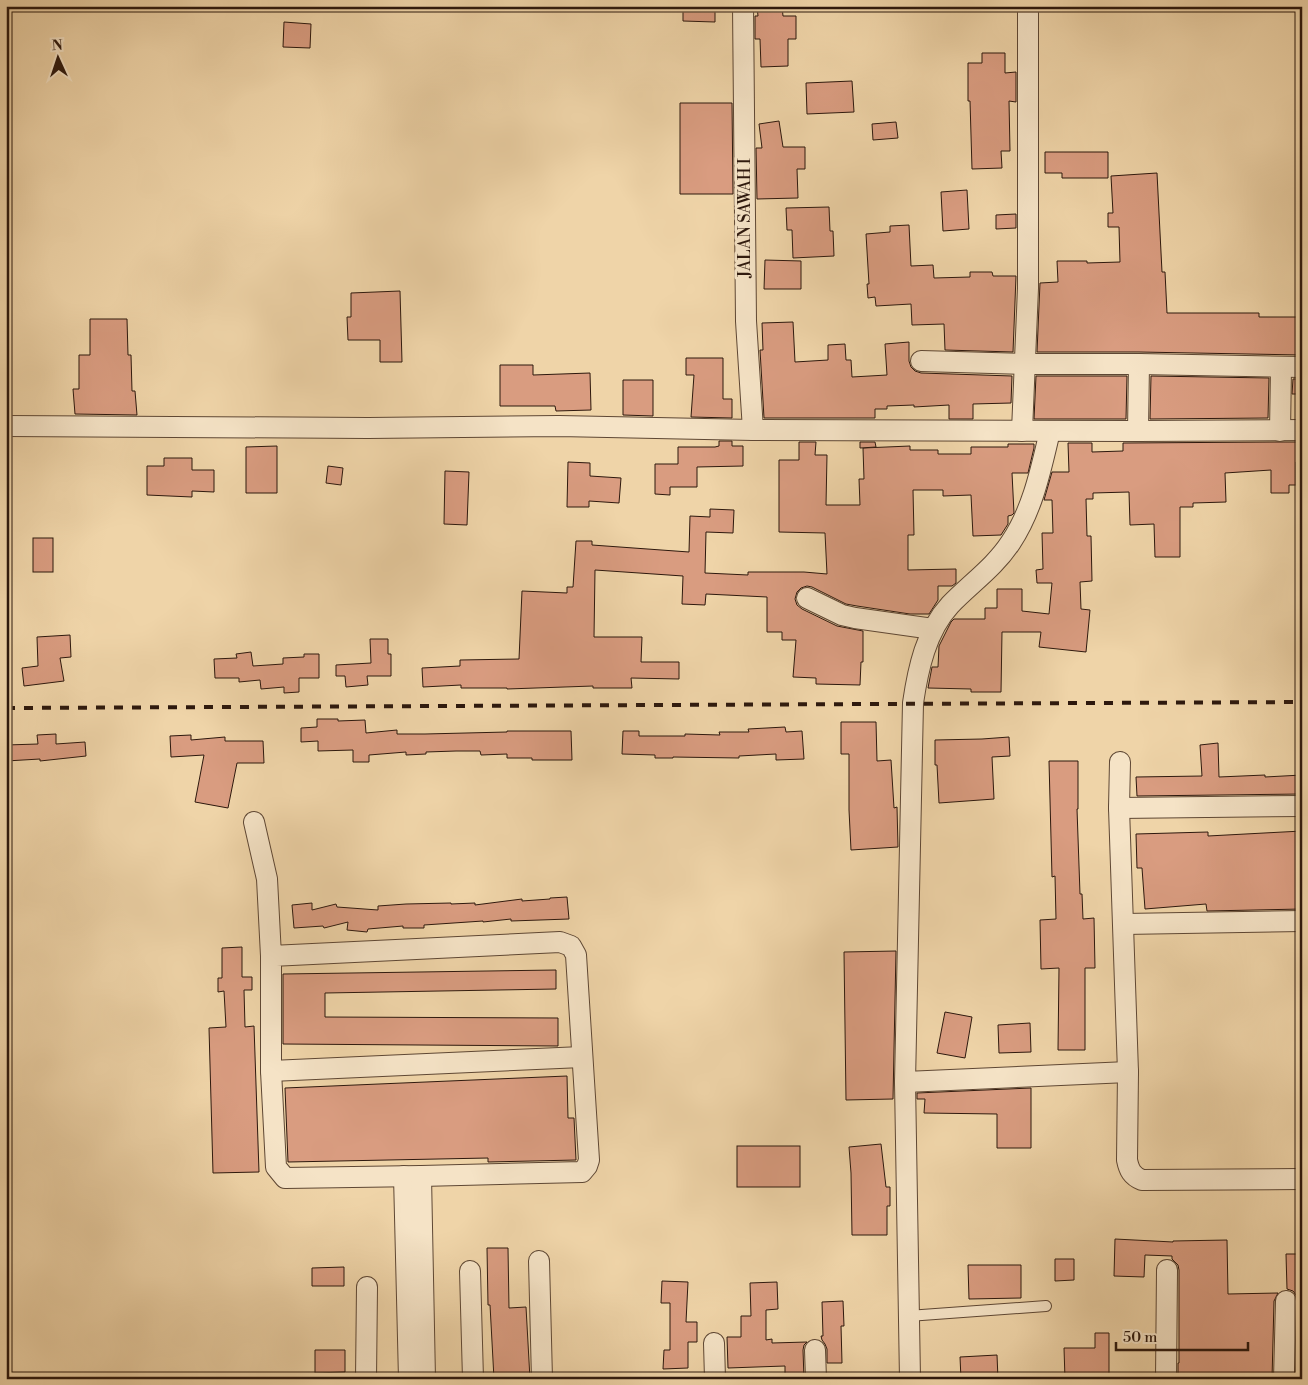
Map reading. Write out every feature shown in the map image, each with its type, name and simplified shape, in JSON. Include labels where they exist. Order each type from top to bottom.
[{"type":"street","name":"JALAN SAWAH I","points":[[743,6],[746,321],[752,430]]},
{"type":"street","points":[[1022,431],[1028,288],[1028,6]]},
{"type":"street","points":[[921,361],[1302,367]]},
{"type":"street","points":[[1138,432],[1139,364]]},
{"type":"street","points":[[1280,368],[1280,431]]},
{"type":"street","points":[[6,426],[368,428],[559,426],[752,430],[1138,432],[1302,430]]},
{"type":"street","points":[[910,1379],[905,1082],[913,703],[917,675],[933,629],[949,607],[1000,557],[1012,542],[1031,502],[1050,431]]},
{"type":"street","points":[[807,598],[842,615],[933,629]]},
{"type":"street","points":[[1120,762],[1119,808],[1128,1072],[1127,1160],[1131,1174],[1142,1180],[1302,1179]]},
{"type":"street","points":[[1119,808],[1302,806]]},
{"type":"street","points":[[254,822],[267,879],[271,956],[271,1071],[276,1167],[285,1178],[582,1172],[587,1166],[576,956],[571,946],[560,942],[271,956]]},
{"type":"street","points":[[1124,924],[1302,921]]},
{"type":"street","points":[[271,1071],[582,1057]]},
{"type":"street","points":[[905,1082],[1128,1072]]},
{"type":"street","points":[[409,1379],[412,1176]]},
{"type":"street","points":[[412,1176],[425,1379]]},
{"type":"street","points":[[539,1261],[542,1379]]},
{"type":"street","points":[[1166,1379],[1167,1270]]},
{"type":"street","points":[[470,1271],[473,1379]]},
{"type":"street","points":[[366,1379],[367,1287]]},
{"type":"street","points":[[1284,1379],[1286,1301]]},
{"type":"street","points":[[714,1343],[715,1379]]},
{"type":"street","points":[[816,1350],[816,1379]]},
{"type":"lane","points":[[908,1316],[1046,1306]]},
{"type":"building","points":[[683,6],[715,6],[715,22],[683,21]]},
{"type":"building","points":[[757,6],[782,6],[783,16],[796,16],[796,39],[788,39],[788,66],[761,67],[760,39],[755,39],[755,16],[758,16]]},
{"type":"building","points":[[284,22],[311,24],[310,48],[283,47]]},
{"type":"building","points":[[982,53],[1005,53],[1005,73],[1016,72],[1016,102],[1009,101],[1010,151],[1001,151],[1002,168],[972,169],[968,63],[982,63]]},
{"type":"building","points":[[852,81],[854,112],[807,114],[806,83]]},
{"type":"building","points":[[680,103],[732,103],[733,194],[680,194]]},
{"type":"building","points":[[779,121],[783,147],[805,147],[805,169],[797,169],[798,198],[757,199],[756,148],[762,148],[759,124]]},
{"type":"building","points":[[896,122],[898,138],[873,140],[872,124]]},
{"type":"building","points":[[1045,152],[1108,152],[1108,178],[1062,178],[1062,173],[1045,173]]},
{"type":"building","points":[[1157,173],[1162,272],[1165,272],[1167,313],[1259,313],[1259,317],[1302,317],[1302,355],[1037,352],[1040,283],[1058,282],[1057,261],[1087,261],[1087,263],[1120,262],[1119,227],[1108,227],[1108,213],[1113,213],[1111,176]]},
{"type":"building","points":[[967,190],[969,229],[943,231],[941,192]]},
{"type":"building","points":[[829,207],[830,231],[833,231],[834,256],[793,258],[792,230],[787,230],[786,208]]},
{"type":"building","points":[[1016,214],[1016,228],[996,229],[996,215]]},
{"type":"building","points":[[909,225],[911,266],[933,265],[934,278],[970,277],[970,272],[992,272],[993,276],[1016,276],[1013,352],[945,350],[944,324],[912,325],[911,304],[876,306],[875,297],[868,298],[866,234],[890,232],[890,226]]},
{"type":"building","points":[[765,260],[801,261],[801,289],[764,289]]},
{"type":"building","points":[[400,291],[402,362],[380,362],[380,340],[348,340],[347,317],[351,317],[351,293]]},
{"type":"building","points":[[90,319],[127,319],[128,355],[131,355],[132,391],[135,391],[137,415],[75,414],[73,389],[79,389],[79,355],[90,355]]},
{"type":"building","points":[[793,322],[795,362],[828,360],[828,345],[845,344],[846,360],[851,360],[852,377],[887,375],[885,344],[909,342],[909,361],[911,367],[921,373],[1012,376],[1011,403],[973,404],[973,419],[949,419],[949,405],[887,406],[887,409],[875,409],[875,418],[764,418],[760,350],[763,350],[762,323]]},
{"type":"building","points":[[686,358],[723,358],[723,399],[732,399],[732,418],[691,417],[694,375],[686,375]]},
{"type":"building","points":[[500,365],[533,365],[533,375],[590,373],[591,410],[556,411],[555,406],[500,406]]},
{"type":"building","points":[[1036,376],[1127,376],[1126,419],[1034,419]]},
{"type":"building","points":[[1151,376],[1269,378],[1268,418],[1150,419]]},
{"type":"building","points":[[1293,379],[1302,379],[1302,394],[1292,394]]},
{"type":"building","points":[[623,380],[653,380],[653,416],[623,415]]},
{"type":"building","points":[[719,441],[732,441],[732,446],[743,446],[743,466],[697,467],[697,487],[670,487],[670,495],[655,494],[655,464],[678,464],[678,447],[715,447],[719,446]]},
{"type":"building","points":[[799,442],[816,442],[815,455],[827,455],[826,505],[860,505],[859,479],[864,479],[863,448],[910,446],[910,450],[938,450],[938,454],[971,454],[971,447],[1008,447],[1008,444],[1034,444],[1028,473],[1012,473],[1014,513],[1008,516],[1008,524],[1001,535],[973,536],[971,495],[943,496],[943,490],[913,490],[914,535],[908,535],[908,570],[956,569],[956,583],[952,586],[938,586],[938,600],[929,614],[910,614],[846,604],[807,586],[797,592],[795,599],[797,605],[802,609],[837,626],[863,631],[863,662],[861,662],[860,685],[816,684],[816,678],[793,677],[796,640],[782,640],[782,632],[767,632],[767,597],[706,594],[705,605],[682,604],[683,576],[595,570],[594,637],[642,637],[641,662],[679,662],[679,679],[631,678],[632,688],[593,688],[593,686],[507,689],[461,688],[461,685],[423,687],[422,668],[460,666],[460,660],[519,659],[522,591],[567,593],[567,587],[573,587],[576,541],[592,541],[592,545],[689,552],[690,516],[710,517],[710,509],[734,510],[733,533],[706,532],[705,573],[748,575],[748,572],[804,572],[827,574],[825,533],[779,532],[779,460],[799,460]]},
{"type":"building","points":[[860,442],[875,442],[876,447],[860,448]]},
{"type":"building","points":[[1302,442],[1302,462],[1296,462],[1296,485],[1289,485],[1289,493],[1271,493],[1271,470],[1225,473],[1226,502],[1193,503],[1193,507],[1180,507],[1180,557],[1155,557],[1154,524],[1130,525],[1129,492],[1093,493],[1093,499],[1086,499],[1087,536],[1091,536],[1092,581],[1080,582],[1081,609],[1090,610],[1086,652],[1039,647],[1041,632],[1002,632],[1001,692],[971,692],[971,689],[928,688],[932,667],[938,667],[939,646],[951,622],[954,619],[985,619],[985,608],[997,608],[997,589],[1022,589],[1022,611],[1049,614],[1052,583],[1037,583],[1036,570],[1043,569],[1042,533],[1053,533],[1052,500],[1044,500],[1052,472],[1069,472],[1068,443],[1092,443],[1092,452],[1123,451],[1123,443]]},
{"type":"building","points":[[277,446],[277,493],[246,493],[246,447]]},
{"type":"building","points":[[164,458],[192,458],[192,470],[214,470],[214,492],[192,491],[192,497],[147,495],[147,466],[164,466]]},
{"type":"building","points":[[568,462],[590,463],[590,476],[621,478],[619,503],[589,501],[589,507],[567,507]]},
{"type":"building","points":[[328,466],[343,468],[341,485],[326,483]]},
{"type":"building","points":[[445,471],[469,472],[467,525],[444,524]]},
{"type":"building","points":[[33,538],[53,538],[53,572],[33,572]]},
{"type":"building","points":[[70,635],[71,657],[60,658],[64,681],[24,686],[22,668],[38,666],[37,637]]},
{"type":"building","points":[[370,639],[388,639],[388,654],[391,654],[391,676],[367,676],[368,685],[346,687],[345,676],[336,676],[336,665],[371,663]]},
{"type":"building","points":[[251,652],[253,666],[283,664],[283,658],[304,657],[304,654],[319,654],[319,678],[299,678],[299,692],[284,693],[284,687],[261,689],[260,680],[239,682],[239,678],[215,678],[214,659],[237,658],[236,654]]},
{"type":"building","points":[[317,719],[338,719],[338,721],[365,720],[366,733],[397,730],[397,734],[571,731],[572,760],[532,760],[532,758],[507,758],[507,754],[481,755],[480,751],[456,751],[406,755],[406,752],[369,755],[369,762],[353,762],[353,750],[318,751],[318,741],[301,742],[301,728],[317,727]]},
{"type":"building","points":[[841,722],[876,722],[877,761],[891,760],[894,808],[897,807],[898,847],[851,850],[849,754],[841,754]]},
{"type":"building","points":[[785,727],[786,732],[802,731],[804,759],[776,760],[776,754],[739,756],[739,758],[655,758],[655,755],[622,754],[623,731],[639,731],[639,736],[685,736],[685,734],[720,735],[719,732],[749,732],[748,729]]},
{"type":"building","points":[[56,734],[56,744],[85,742],[86,756],[40,761],[40,759],[6,761],[6,745],[38,744],[37,735]]},
{"type":"building","points":[[191,735],[191,740],[225,737],[225,741],[263,741],[264,763],[237,763],[228,808],[195,802],[204,755],[171,757],[170,736]]},
{"type":"building","points":[[1009,737],[1010,756],[992,757],[994,799],[939,803],[937,765],[935,765],[935,740]]},
{"type":"building","points":[[1218,743],[1219,777],[1302,775],[1302,794],[1137,796],[1136,777],[1202,776],[1200,745]]},
{"type":"building","points":[[1049,761],[1078,761],[1077,809],[1080,894],[1082,894],[1083,919],[1094,918],[1095,968],[1085,968],[1085,1050],[1058,1050],[1059,968],[1041,969],[1040,920],[1056,919],[1055,876],[1052,877]]},
{"type":"building","points":[[1302,831],[1302,909],[1207,911],[1206,904],[1145,909],[1142,868],[1137,868],[1136,834],[1208,832],[1208,836]]},
{"type":"building","points":[[567,897],[569,919],[511,921],[511,919],[424,925],[424,928],[403,928],[403,926],[368,929],[367,932],[347,930],[348,922],[324,928],[323,926],[294,928],[292,905],[312,903],[312,910],[336,904],[337,907],[378,910],[378,906],[406,904],[475,903],[475,905],[522,899],[522,901]]},
{"type":"building","points":[[242,947],[242,977],[252,977],[252,990],[244,990],[245,1027],[254,1026],[259,1172],[213,1173],[209,1028],[226,1027],[224,991],[218,992],[218,978],[222,978],[222,948]]},
{"type":"building","points":[[896,951],[893,1099],[846,1100],[844,952]]},
{"type":"building","points":[[556,970],[556,989],[325,993],[325,1017],[558,1018],[558,1046],[283,1044],[283,974]]},
{"type":"building","points":[[945,1012],[972,1017],[965,1058],[937,1053]]},
{"type":"building","points":[[1030,1023],[1031,1052],[999,1053],[998,1025]]},
{"type":"building","points":[[567,1076],[568,1118],[574,1118],[576,1160],[488,1162],[488,1158],[288,1162],[285,1088]]},
{"type":"building","points":[[1031,1088],[1031,1148],[997,1148],[997,1114],[924,1113],[925,1099],[917,1099],[917,1093]]},
{"type":"building","points":[[881,1144],[886,1187],[890,1187],[890,1206],[887,1206],[887,1235],[852,1235],[849,1147]]},
{"type":"building","points":[[737,1146],[800,1146],[800,1187],[737,1187]]},
{"type":"building","points":[[1115,1239],[1173,1242],[1227,1240],[1228,1294],[1278,1293],[1274,1301],[1272,1379],[1178,1379],[1178,1265],[1172,1259],[1172,1256],[1145,1255],[1144,1277],[1114,1276]]},
{"type":"building","points":[[487,1248],[508,1248],[509,1308],[526,1307],[530,1379],[494,1379],[490,1305],[488,1305]]},
{"type":"building","points":[[1286,1254],[1302,1254],[1302,1379],[1296,1379],[1298,1301],[1293,1291],[1287,1289]]},
{"type":"building","points":[[1055,1259],[1074,1259],[1074,1280],[1055,1281]]},
{"type":"building","points":[[968,1265],[1021,1265],[1021,1298],[969,1299]]},
{"type":"building","points":[[344,1267],[344,1286],[312,1286],[312,1268]]},
{"type":"building","points":[[662,1281],[688,1282],[686,1322],[697,1322],[697,1342],[688,1342],[688,1368],[663,1369],[664,1350],[670,1350],[670,1303],[661,1303]]},
{"type":"building","points":[[777,1282],[778,1309],[766,1310],[766,1340],[772,1339],[772,1343],[807,1342],[803,1350],[804,1379],[785,1379],[785,1366],[728,1368],[727,1337],[741,1337],[741,1316],[751,1316],[750,1283]]},
{"type":"building","points":[[843,1301],[844,1326],[841,1326],[842,1363],[827,1363],[827,1349],[821,1336],[823,1336],[822,1302]]},
{"type":"building","points":[[1095,1333],[1109,1333],[1109,1379],[1065,1379],[1064,1348],[1095,1348]]},
{"type":"building","points":[[315,1350],[345,1350],[345,1372],[315,1373]]},
{"type":"building","points":[[997,1355],[998,1379],[961,1379],[960,1357]]},
{"type":"railway","points":[[6,708],[1302,702]]}]
